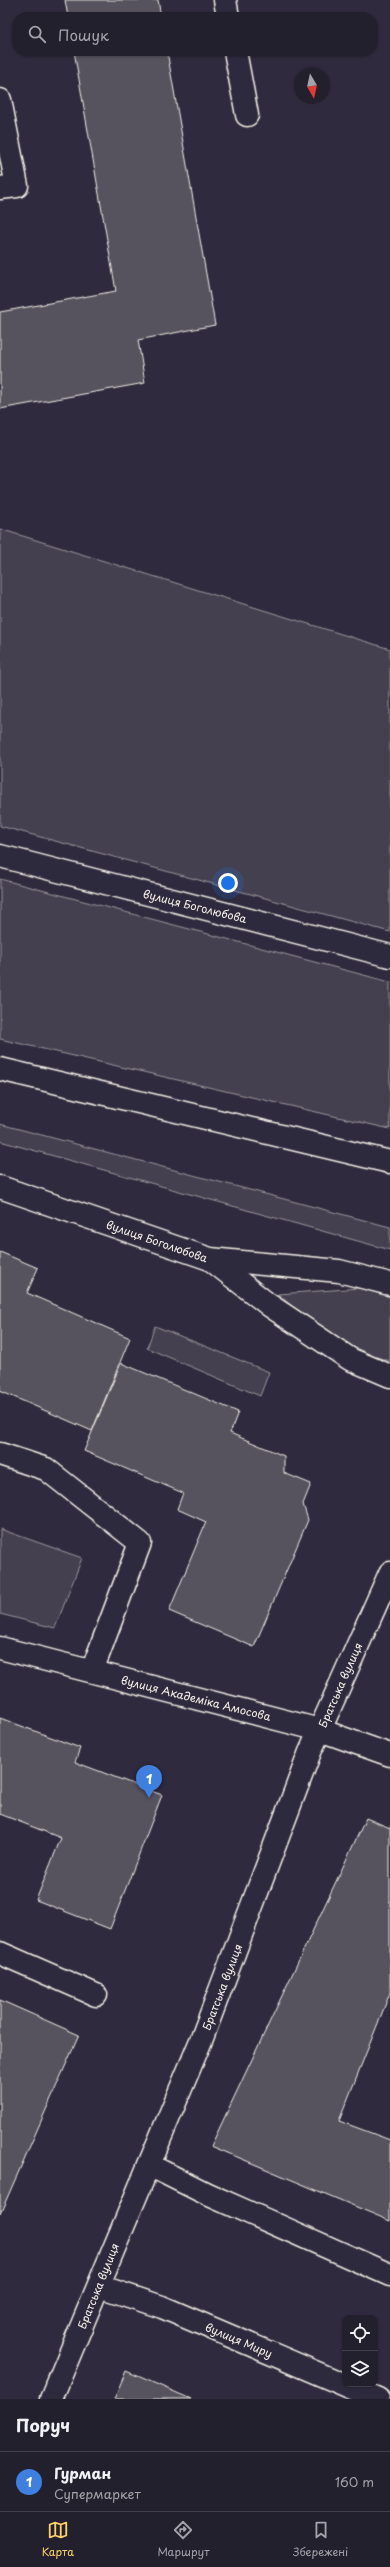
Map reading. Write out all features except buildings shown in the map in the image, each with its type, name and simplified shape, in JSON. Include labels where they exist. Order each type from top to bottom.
[{"type":"street","points":[[225,0],[227,12]]},
{"type":"street","points":[[235,56],[247,115]]},
{"type":"street","points":[[0,100],[17,186],[0,188]]},
{"type":"street","name":"вулиця Боголюбова","points":[[0,856],[390,956]]},
{"type":"street","points":[[0,1069],[390,1162]]},
{"type":"street","name":"вулиця Боголюбова","points":[[0,1187],[210,1259],[339,1272],[390,1284]]},
{"type":"street","points":[[210,1259],[269,1305],[350,1359],[390,1376]]},
{"type":"street","points":[[0,1454],[46,1469],[140,1543],[92,1671]]},
{"type":"street","name":"Братська вулиця","points":[[51,2399],[202,2038],[320,1730],[390,1573]]},
{"type":"street","name":"вулиця Академіка Амосова","points":[[0,1648],[320,1730],[390,1755]]},
{"type":"street","points":[[0,1953],[96,1994]]},
{"type":"street","points":[[149,2165],[199,2190],[390,2276]]},
{"type":"street","name":"вулиця Миру","points":[[99,2286],[162,2307],[378,2399]]},
{"type":"shaded area","points":[[0,529],[390,649],[390,932],[0,826]]},
{"type":"shaded area","points":[[0,879],[390,982],[390,1129],[0,1039]]},
{"type":"shaded area","points":[[0,1124],[390,1227],[390,1250],[0,1141]]},
{"type":"shaded area","points":[[360,1288],[390,1297],[390,1361],[338,1346],[278,1294]]},
{"type":"shaded area","points":[[155,1326],[269,1372],[260,1396],[147,1348]]},
{"type":"shaded area","points":[[0,1529],[82,1558],[55,1628],[0,1614]]},
{"type":"place","name":"Гурман","points":[[149,1798]]}]
